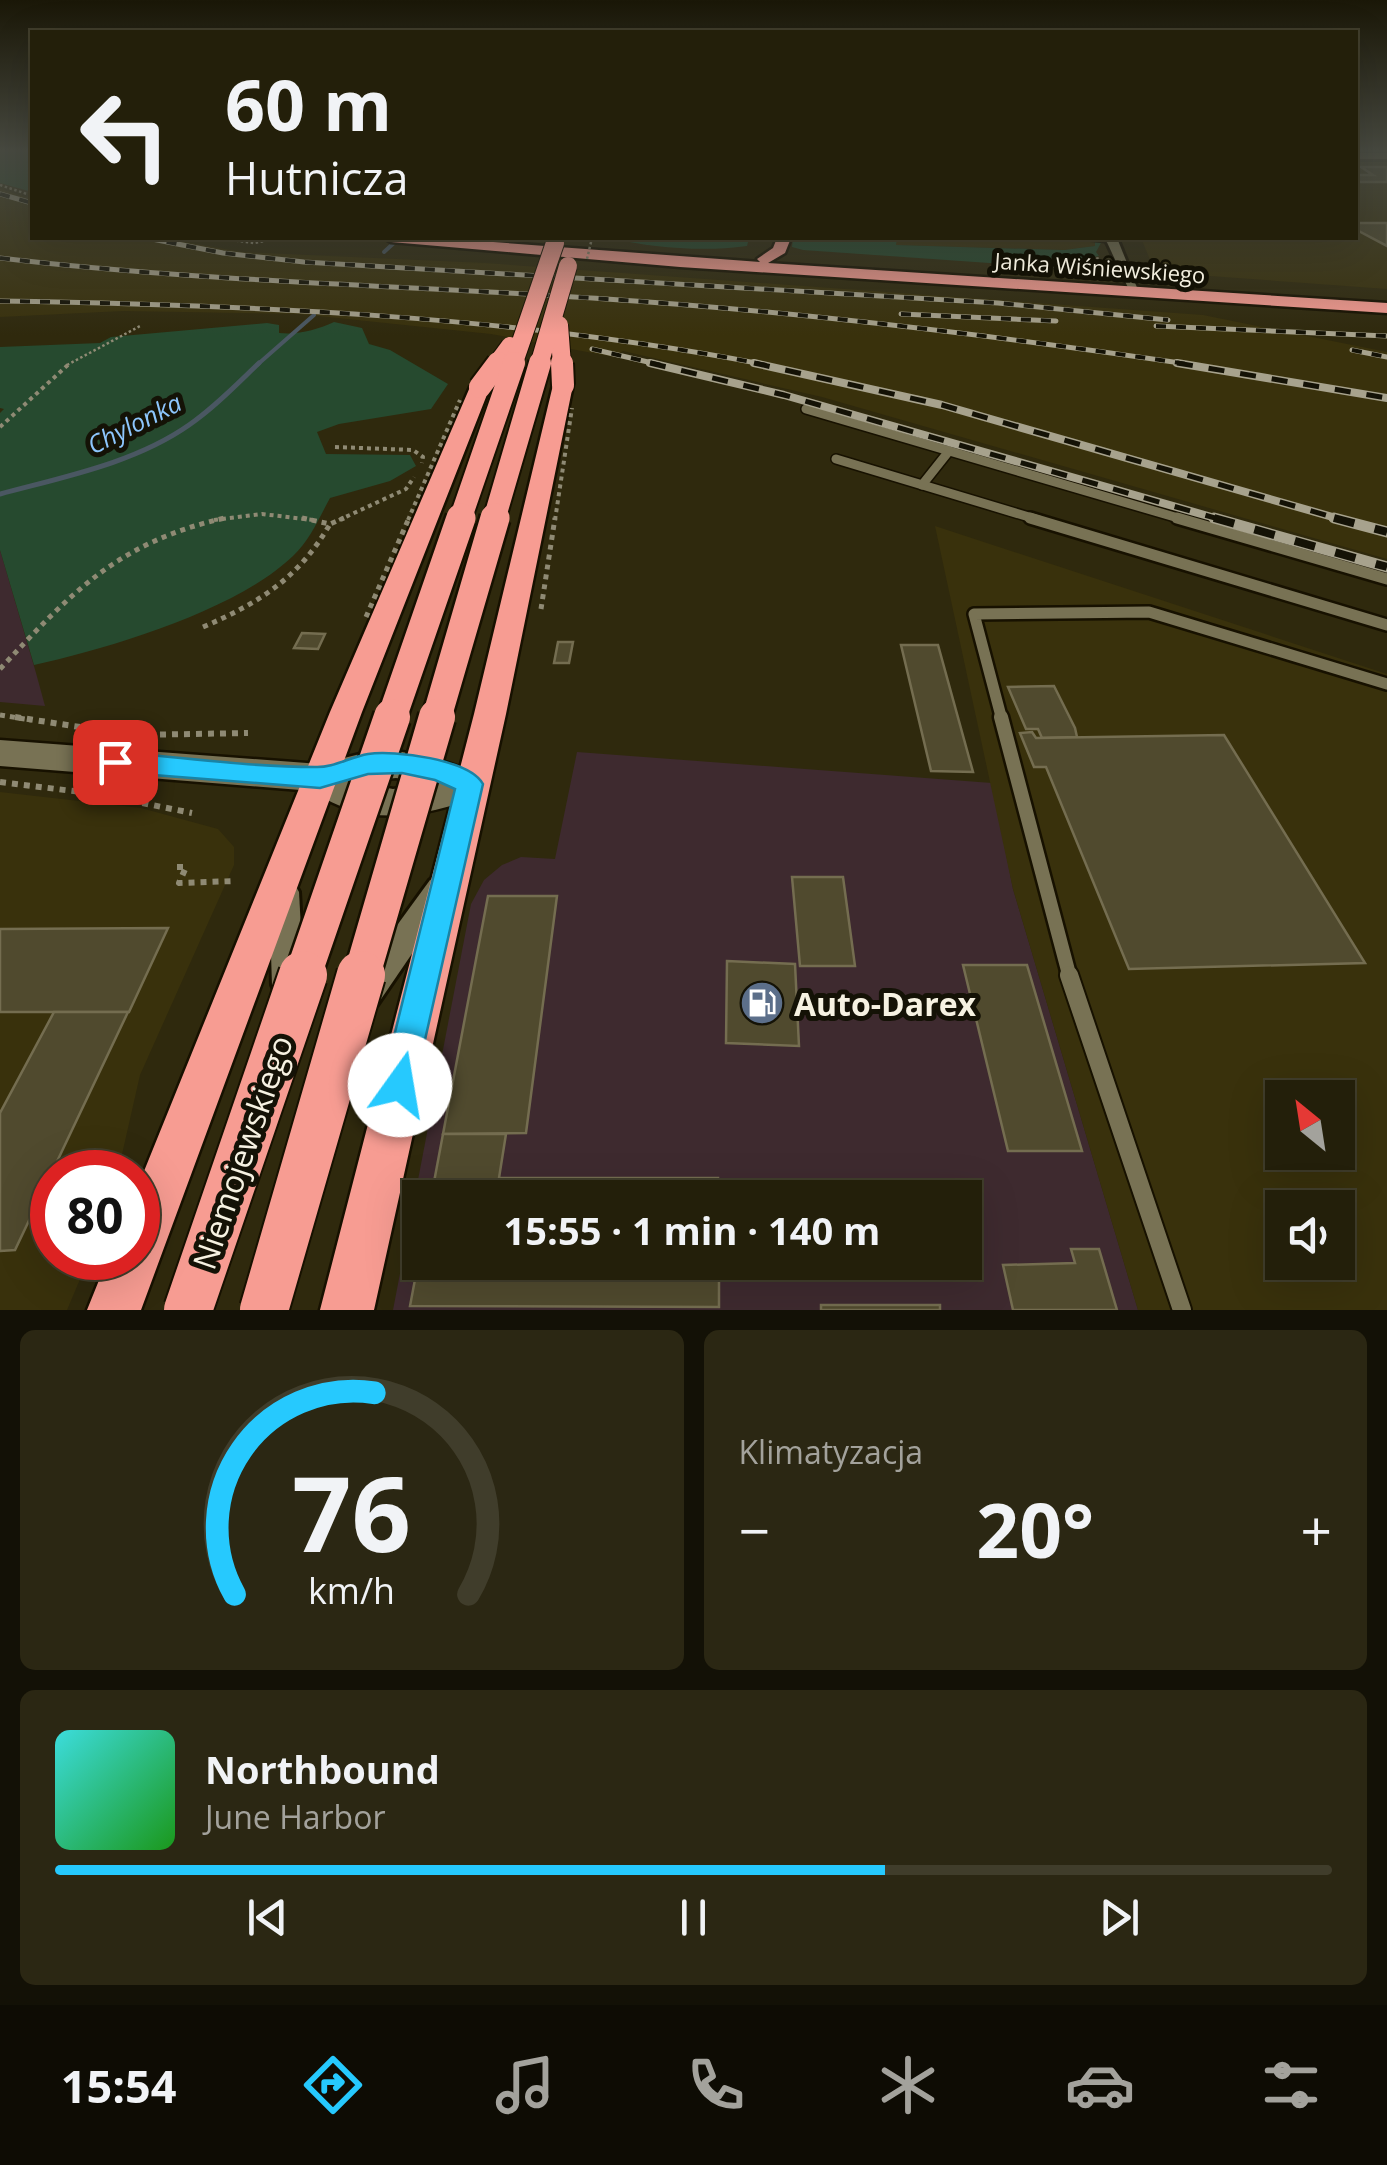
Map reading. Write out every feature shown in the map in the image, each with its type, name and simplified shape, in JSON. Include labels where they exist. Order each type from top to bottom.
[{"type":"highway","name":"Janka Wiśniewskiego","points":[[420,240],[1134,287],[1387,298]]},
{"type":"highway","name":"Janka Wiśniewskiego","points":[[556,240],[764,264]]},
{"type":"highway","points":[[188,1310],[556,240]]},
{"type":"highway","points":[[264,1310],[575,240]]},
{"type":"highway","points":[[763,240],[764,264],[780,250],[783,240]]},
{"type":"highway","name":"Janka Wiśniewskiego","points":[[1134,287],[1387,308]]},
{"type":"highway","points":[[346,1310],[563,386],[557,302]]},
{"type":"highway","points":[[160,1192],[320,778],[376,617],[472,402],[527,324]]},
{"type":"highway","points":[[114,1310],[126,1280]]},
{"type":"main road","points":[[0,753],[320,778],[350,798],[389,804],[428,798],[470,784]]},
{"type":"street","points":[[1112,240],[1134,287]]},
{"type":"street","name":"Niemojewskiego","points":[[188,1310],[289,1016],[283,874]]},
{"type":"street","name":"Niemojewskiego","points":[[264,1310],[350,1015],[450,876]]},
{"type":"lane","points":[[806,409],[1387,580]]},
{"type":"lane","points":[[922,485],[949,451]]},
{"type":"lane","points":[[836,459],[1387,625]]},
{"type":"lane","points":[[1182,1310],[1069,974],[974,614],[1148,612],[1387,684]]},
{"type":"path","points":[[231,240],[270,240]]},
{"type":"path","points":[[587,258],[592,240]]},
{"type":"path","points":[[1045,269],[1120,257]]},
{"type":"path","points":[[1060,265],[1115,271]]},
{"type":"path","points":[[0,427],[74,359],[142,325]]},
{"type":"path","points":[[376,617],[448,421],[464,394]]},
{"type":"path","points":[[541,609],[572,394]]},
{"type":"path","points":[[202,627],[279,591],[314,554],[330,524],[406,489],[423,457],[405,449],[334,447]]},
{"type":"path","points":[[0,670],[73,592],[166,535],[214,517],[258,512],[301,515],[330,524]]},
{"type":"path","points":[[0,715],[132,735],[248,733]]},
{"type":"path","points":[[0,782],[96,794],[192,813]]},
{"type":"path","points":[[177,867],[186,867],[179,883],[235,881]]},
{"type":"shaded area","points":[[0,213],[30,213],[30,240],[174,240],[242,252],[485,263],[1203,315],[1387,352],[1387,559],[822,397],[623,351],[614,357],[491,334],[299,314],[123,311],[0,317]]},
{"type":"shaded area","points":[[1358,213],[1387,213],[1387,289],[1155,272],[1142,240],[1358,240]]},
{"type":"shaded area","points":[[896,240],[1095,240],[1096,246],[1064,250],[895,245]]},
{"type":"shaded area","points":[[935,526],[1387,674],[1387,1310],[1138,1310],[1013,889]]},
{"type":"shaded area","points":[[0,550],[36,673],[45,706],[0,702]]},
{"type":"shaded area","points":[[577,752],[992,783],[1013,889],[1138,1310],[393,1310],[402,1263],[402,1280],[982,1280],[982,1180],[418,1180],[471,904],[484,880],[502,865],[521,857],[555,859]]},
{"type":"shaded area","points":[[0,792],[141,808],[218,829],[234,847],[234,865],[140,1075],[123,1150],[30,1150],[30,1280],[80,1280],[67,1310],[0,1310]]},
{"type":"green space","points":[[621,240],[748,240],[747,246],[730,248],[661,247]]},
{"type":"green space","points":[[793,240],[897,240],[896,245],[1064,250],[1095,246],[1095,241],[1102,241],[1096,252],[1099,256],[1047,267],[792,247]]},
{"type":"green space","points":[[334,322],[362,328],[369,344],[390,350],[448,384],[431,409],[339,424],[317,432],[326,454],[410,455],[416,466],[390,481],[330,498],[299,550],[240,593],[135,637],[34,665],[0,550],[0,413],[4,409],[0,408],[0,347],[100,343],[111,337],[267,323],[279,325],[279,333],[294,333]]},
{"type":"building","points":[[1358,223],[1387,223],[1387,246],[1358,231]]},
{"type":"building","points":[[302,633],[325,634],[318,649],[294,648]]},
{"type":"building","points":[[558,642],[573,642],[569,663],[554,663]]},
{"type":"building","points":[[901,645],[938,645],[973,772],[931,771]]},
{"type":"building","points":[[1054,686],[1077,737],[1042,738],[1038,729],[1026,729],[1008,687]]},
{"type":"building","points":[[1032,732],[1036,738],[1224,735],[1365,963],[1129,969],[1046,767],[1034,767],[1020,733]]},
{"type":"building","points":[[792,877],[843,877],[855,966],[800,966]]},
{"type":"building","points":[[488,896],[557,896],[526,1133],[443,1134]]},
{"type":"building","points":[[168,928],[129,1012],[0,1012],[0,929]]},
{"type":"building","name":"Auto-Darex","points":[[727,961],[795,964],[799,1046],[726,1043]]},
{"type":"building","points":[[963,965],[1027,965],[1082,1151],[1008,1151]]},
{"type":"building","points":[[54,1012],[128,1012],[62,1150],[30,1150],[30,1218],[15,1250],[0,1251],[0,1113]]},
{"type":"building","points":[[443,1134],[506,1134],[499,1178],[718,1178],[718,1180],[434,1180]]},
{"type":"building","points":[[1071,1249],[1099,1249],[1117,1310],[1013,1310],[1003,1265],[1075,1263]]},
{"type":"building","points":[[415,1280],[719,1280],[719,1307],[410,1306]]},
{"type":"building","points":[[821,1305],[940,1305],[940,1310],[821,1310]]},
{"type":"waterway","name":"Chylonka","points":[[384,252],[395,242]]},
{"type":"waterway","name":"Chylonka","points":[[257,365],[314,315]]},
{"type":"waterway","points":[[0,494],[98,467],[168,438],[208,411],[259,363]]},
{"type":"railway","points":[[157,240],[223,253],[304,262],[998,303],[1168,320]]},
{"type":"railway","points":[[0,258],[151,273],[754,311],[1194,365]]},
{"type":"railway","points":[[0,301],[289,310],[481,324],[672,348],[767,365]]},
{"type":"railway","points":[[901,314],[1056,321]]},
{"type":"railway","points":[[1156,326],[1387,336]]},
{"type":"railway","points":[[592,349],[661,365]]},
{"type":"railway","points":[[1352,350],[1387,357]]},
{"type":"railway","points":[[650,363],[784,395],[1222,520]]},
{"type":"railway","points":[[754,363],[942,405],[1343,520]]},
{"type":"railway","points":[[1177,363],[1387,398]]},
{"type":"railway","points":[[1214,518],[1387,567]]},
{"type":"railway","points":[[1334,518],[1387,532]]},
{"type":"place","name":"Auto-Darex","points":[[762,1003]]},
{"type":"route","points":[[115,762],[320,778],[368,764],[402,763],[440,771],[470,784],[400,1085]]}]
